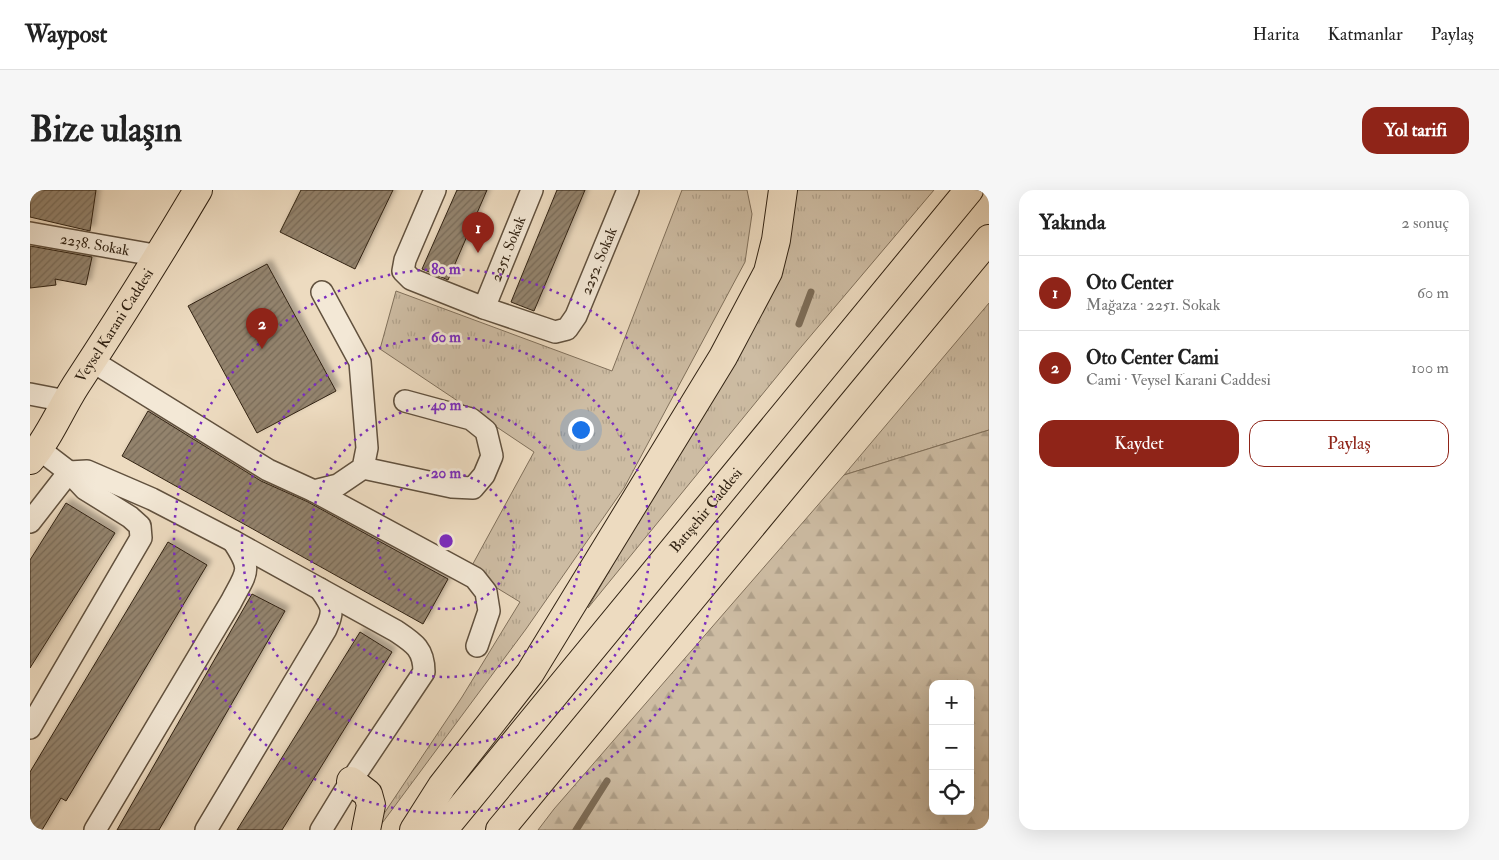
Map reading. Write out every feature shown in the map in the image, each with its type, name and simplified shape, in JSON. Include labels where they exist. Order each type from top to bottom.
[{"type":"main road","name":"Veysel Karani Caddesi","points":[[35,455],[66,401],[160,256],[198,190]]},
{"type":"main road","points":[[414,830],[442,786],[530,673],[723,357],[768,272],[776,240],[783,190]]},
{"type":"main road","name":"Batışehir Caddesi","points":[[443,830],[969,190]]},
{"type":"main road","points":[[500,830],[989,239]]},
{"type":"main road","points":[[351,781],[368,794],[371,805],[366,830]]},
{"type":"street","points":[[434,190],[405,260],[403,271],[411,279],[484,308]]},
{"type":"street","name":"2251. Sokak","points":[[484,308],[532,190]]},
{"type":"street","name":"2252. Sokak","points":[[484,308],[555,332],[567,329],[576,316],[628,190]]},
{"type":"street","name":"2238. Sokak","points":[[30,234],[160,256]]},
{"type":"street","points":[[314,491],[338,485],[363,468],[367,448],[360,362],[322,292]]},
{"type":"street","points":[[92,361],[268,470],[314,491],[475,578],[486,592],[489,611],[477,646]]},
{"type":"street","points":[[30,394],[66,401]]},
{"type":"street","points":[[363,468],[452,487],[473,488],[484,475],[492,456],[486,431],[471,419],[405,400]]},
{"type":"street","points":[[30,728],[141,538],[140,526],[130,517],[85,489],[69,472],[35,455]]},
{"type":"street","points":[[30,522],[69,472],[87,471],[152,499],[233,541],[396,631],[414,643],[424,660],[424,672],[351,781],[321,830]]},
{"type":"street","points":[[95,830],[231,602],[247,571],[244,557],[233,541]]},
{"type":"street","points":[[206,830],[326,629],[332,616],[331,605],[320,589]]},
{"type":"green space","points":[[682,190],[747,190],[752,214],[745,262],[624,488],[526,629],[377,830],[373,830],[462,697],[520,602],[469,571],[534,452],[380,349],[396,291],[612,371]]},
{"type":"green space","points":[[796,190],[934,190],[796,353],[588,608],[778,276]]},
{"type":"green space","points":[[989,303],[989,430],[844,475]]},
{"type":"green space","points":[[989,430],[989,830],[538,830],[554,809],[844,475]]},
{"type":"building","points":[[30,190],[96,190],[90,231],[30,217]]},
{"type":"building","points":[[301,190],[393,190],[355,269],[280,232]]},
{"type":"building","points":[[457,190],[487,190],[448,280],[422,269]]},
{"type":"building","points":[[557,190],[585,190],[534,311],[511,302]]},
{"type":"building","points":[[30,246],[92,257],[86,285],[55,279],[56,285],[30,288]]},
{"type":"building","points":[[267,264],[336,391],[257,433],[188,306]]},
{"type":"building","points":[[148,411],[261,481],[308,502],[448,579],[423,624],[122,456]]},
{"type":"building","points":[[66,503],[115,533],[30,668],[30,560]]},
{"type":"building","points":[[168,542],[207,565],[66,801],[61,798],[42,830],[30,830],[30,772]]},
{"type":"building","points":[[252,594],[285,611],[159,830],[117,830]]},
{"type":"building","points":[[360,632],[392,652],[282,830],[237,830]]},
{"type":"waterway","points":[[799,324],[811,292]]},
{"type":"waterway","points":[[576,830],[607,781]]},
{"type":"place","name":"Oto Center","points":[[478,253]]},
{"type":"place","name":"Oto Center Cami","points":[[262,349]]}]
